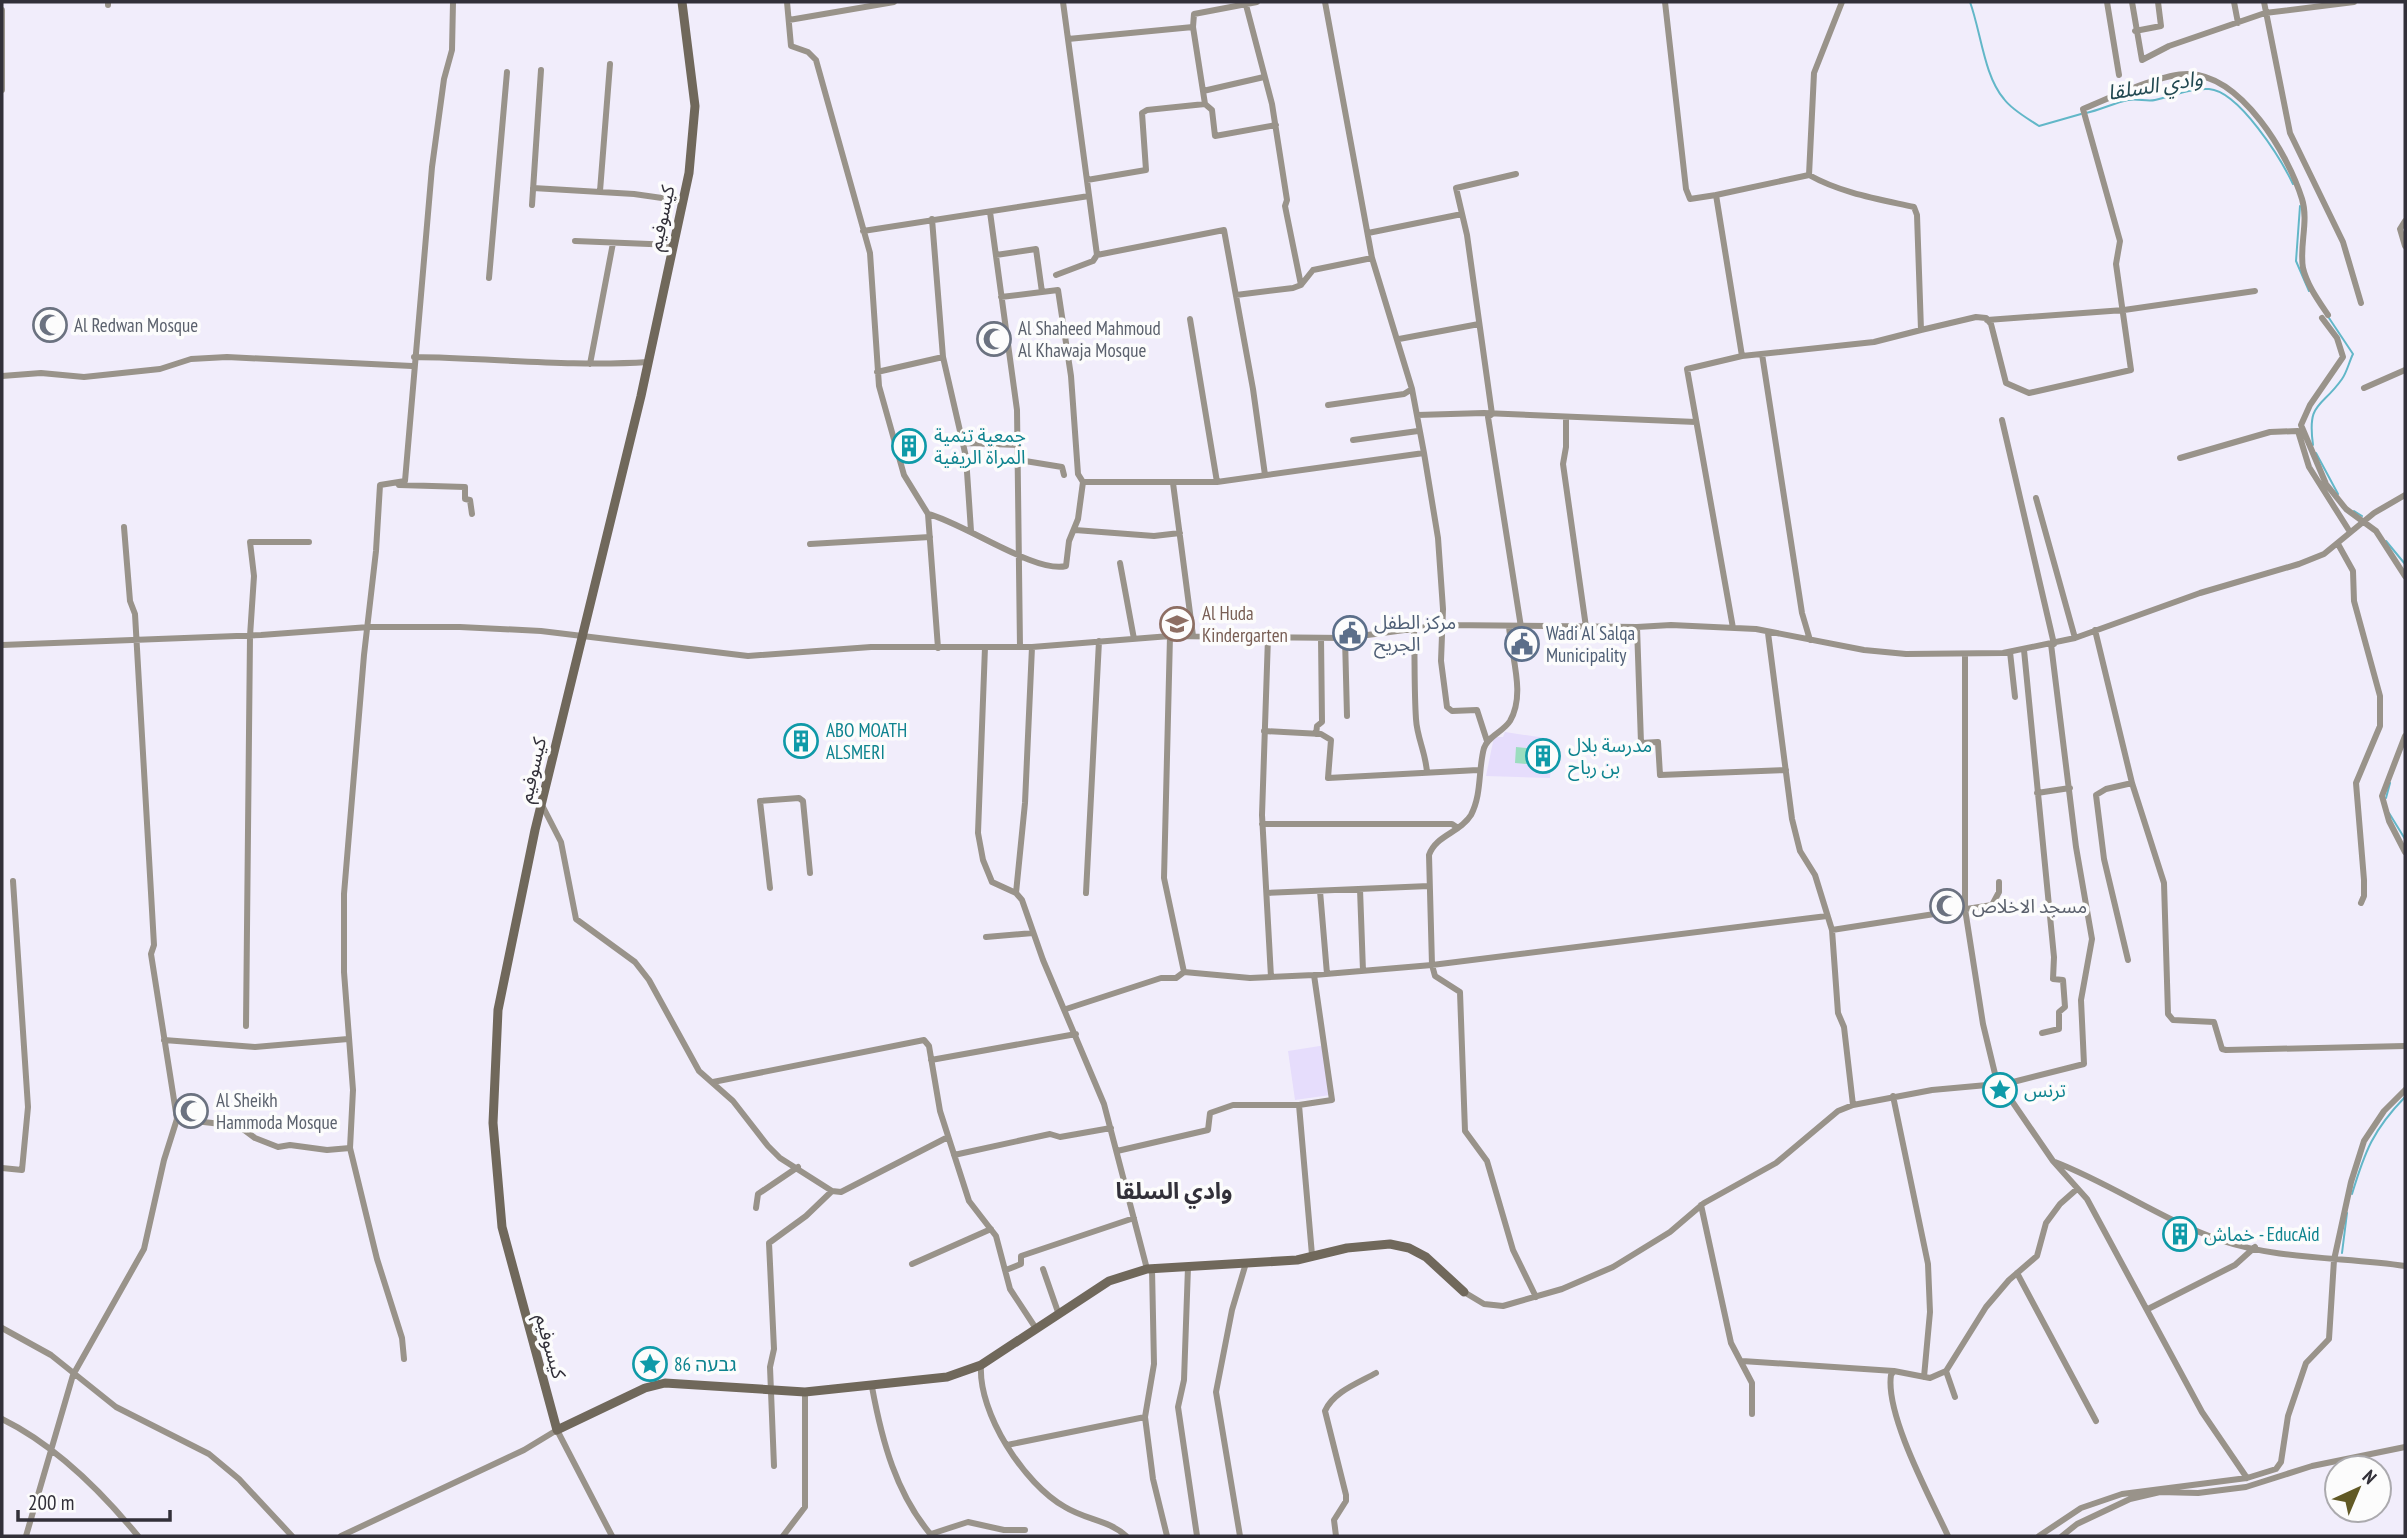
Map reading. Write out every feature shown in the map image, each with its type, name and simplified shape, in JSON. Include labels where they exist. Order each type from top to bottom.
[{"type":"street","points":[[390,485],[405,481],[412,366],[433,153],[444,79],[452,50],[453,2]]},
{"type":"street","name":"كيسوفيم","points":[[612,1536],[557,1430],[506,1253],[494,1124],[498,1010],[570,684],[648,362],[683,201],[695,131],[695,106],[682,2]]},
{"type":"street","points":[[787,2],[791,46],[807,52],[816,60],[870,253],[877,372],[904,475],[928,514],[938,648]]},
{"type":"street","points":[[789,20],[894,2]]},
{"type":"street","points":[[1056,275],[1093,261],[1097,255],[1063,2]]},
{"type":"street","points":[[1257,2],[1194,14],[1193,27],[1205,104],[1212,110],[1215,136],[1276,125]]},
{"type":"street","points":[[1325,2],[1372,258],[1399,339],[1424,453],[1438,538],[1441,661],[1447,707],[1452,711],[1477,710],[1487,741]]},
{"type":"street","points":[[1665,2],[1686,189],[1690,199],[1809,175],[1825,184],[1858,195],[1914,206],[1917,215],[1921,330]]},
{"type":"street","points":[[1809,175],[1814,73],[1842,2]]},
{"type":"street","points":[[2107,2],[2119,75]]},
{"type":"street","points":[[2132,2],[2135,32],[2142,60],[2169,46],[2265,13],[2354,2]]},
{"type":"street","points":[[2135,32],[2161,26],[2158,2]]},
{"type":"street","points":[[2234,2],[2238,23]]},
{"type":"street","points":[[2264,2],[2290,134],[2343,242],[2361,303]]},
{"type":"street","points":[[1246,5],[1276,125],[1287,200],[1285,206],[1301,285]]},
{"type":"street","points":[[2,10],[2,90]]},
{"type":"street","points":[[1068,39],[1193,27]]},
{"type":"street","points":[[600,191],[610,64]]},
{"type":"street","points":[[532,205],[541,70]]},
{"type":"street","points":[[489,278],[507,72]]},
{"type":"street","points":[[1987,320],[1992,324],[2006,383],[2029,393],[2131,370],[2116,264],[2120,241],[2083,109],[2146,84],[2189,74],[2213,80],[2243,99],[2270,134],[2303,200],[2303,266],[2311,289],[2337,338],[2343,357],[2301,425],[2326,484],[2346,509],[2376,531],[2405,576]]},
{"type":"street","points":[[1203,91],[1264,77]]},
{"type":"street","points":[[1087,180],[1146,170],[1142,113],[1147,110],[1205,104]]},
{"type":"street","points":[[1516,174],[1456,188],[1479,324],[1492,414],[1489,417],[1490,427],[1521,627]]},
{"type":"street","points":[[533,188],[600,191],[683,201]]},
{"type":"street","points":[[1716,195],[1742,356]]},
{"type":"street","points":[[863,231],[1089,196]]},
{"type":"street","points":[[990,212],[1018,445],[1020,647]]},
{"type":"street","points":[[1368,233],[1462,214]]},
{"type":"street","points":[[932,219],[943,357],[963,443],[971,531]]},
{"type":"street","points":[[2405,221],[2400,229],[2405,246]]},
{"type":"street","points":[[1097,255],[1224,230],[1264,452],[1265,475]]},
{"type":"street","points":[[575,241],[674,245]]},
{"type":"street","points":[[590,364],[613,243]]},
{"type":"street","points":[[996,255],[1036,249],[1042,292]]},
{"type":"street","points":[[1236,295],[1301,285],[1313,270],[1372,258]]},
{"type":"street","points":[[928,514],[971,531],[998,547],[1051,567],[1066,566],[1083,482],[1078,474],[1071,376],[1058,290],[1001,297]]},
{"type":"street","points":[[1732,628],[1687,369],[1742,356],[1874,342],[1976,317],[1987,320],[2124,310],[2255,291]]},
{"type":"street","points":[[1190,319],[1217,482]]},
{"type":"street","points":[[1399,339],[1479,324]]},
{"type":"street","points":[[1762,354],[1802,613],[1810,640]]},
{"type":"street","points":[[2,376],[41,373],[84,377],[160,369],[191,359],[227,357],[412,366]]},
{"type":"street","points":[[414,357],[481,357],[590,364],[648,362]]},
{"type":"street","points":[[877,372],[943,357]]},
{"type":"street","points":[[2364,388],[2405,370]]},
{"type":"street","points":[[1328,405],[1404,394],[1412,389]]},
{"type":"street","points":[[1417,415],[1492,414],[1696,422]]},
{"type":"street","points":[[1566,417],[1563,464],[1586,626]]},
{"type":"street","points":[[341,1536],[524,1450],[557,1430],[645,1388],[665,1383],[805,1392],[947,1377],[981,1364],[1058,1312],[1118,1277],[1150,1269],[1297,1260],[1367,1245],[1401,1245],[1433,1262],[1464,1292],[1490,1305],[1503,1306],[1585,1280],[1632,1257],[1670,1232],[1701,1205],[1769,1167],[1838,1111],[1894,1096],[2000,1084],[2066,1070],[2084,1062],[2081,1000],[2092,939],[2057,716],[2052,644],[2002,420]]},
{"type":"street","points":[[1353,440],[1418,431]]},
{"type":"street","points":[[2180,458],[2270,432],[2298,431],[2309,467],[2350,532]]},
{"type":"street","points":[[963,443],[1018,445]]},
{"type":"street","points":[[1083,482],[1217,482],[1424,453]]},
{"type":"street","points":[[1019,460],[1062,467],[1064,475]]},
{"type":"street","points":[[1173,483],[1193,636]]},
{"type":"street","points":[[404,1359],[402,1338],[377,1259],[349,1148],[353,1090],[348,1039],[344,894],[380,485],[465,487],[465,499],[470,500],[472,514]]},
{"type":"street","points":[[2,645],[135,638],[250,636],[369,627],[498,629],[748,656],[871,647],[1032,647],[1170,636],[1345,638],[1442,625],[1671,625],[1732,628],[1874,651],[1965,655],[2024,650],[2075,638],[2200,593],[2299,565],[2338,544],[2364,521],[2405,495]]},
{"type":"street","points":[[2036,498],[2075,638]]},
{"type":"street","points":[[26,1536],[74,1375],[144,1249],[164,1160],[177,1119],[177,1102],[151,954],[154,946],[135,638],[124,527]]},
{"type":"street","points":[[1075,530],[1139,535],[1180,533]]},
{"type":"street","points":[[810,544],[930,537]]},
{"type":"street","points":[[246,1026],[246,902],[252,701],[250,636],[254,576],[250,542],[309,542]]},
{"type":"street","points":[[2338,544],[2353,571],[2354,601],[2380,696],[2380,726],[2356,783],[2364,880],[2364,897],[2361,903]]},
{"type":"street","points":[[1119,563],[1134,639]]},
{"type":"street","points":[[1509,626],[1517,694],[1516,708],[1508,723],[1487,741],[1478,770],[1481,779],[1473,812],[1458,828],[1431,848],[1429,887],[1432,965],[1435,976],[1460,992],[1465,1131],[1487,1161],[1513,1250],[1536,1297]]},
{"type":"street","points":[[1637,627],[1641,743],[1658,742],[1660,775],[1786,770]]},
{"type":"street","points":[[1414,629],[1416,719],[1419,738],[1426,751],[1427,773]]},
{"type":"street","points":[[2095,631],[2132,783],[2164,883],[2163,931],[2169,969],[2168,1014],[2173,1020],[2214,1022],[2222,1049],[2226,1050],[2405,1046]]},
{"type":"street","points":[[1768,633],[1792,819],[1800,851],[1815,875],[1832,930],[1838,976],[1838,1013],[1844,1027],[1853,1105]]},
{"type":"street","points":[[1170,636],[1164,878],[1184,972]]},
{"type":"street","points":[[1268,637],[1262,824],[1271,977]]},
{"type":"street","points":[[1345,638],[1347,716]]},
{"type":"street","points":[[1316,734],[1317,726],[1322,722],[1321,639]]},
{"type":"street","points":[[1086,893],[1099,641]]},
{"type":"street","points":[[985,647],[978,833],[983,860],[992,882],[1016,893],[1024,904],[1033,933],[1066,1009],[1111,1128],[1150,1269],[1154,1364],[1145,1418],[1153,1479],[1167,1536]]},
{"type":"street","points":[[1016,893],[1025,803],[1032,647]]},
{"type":"street","points":[[2024,650],[2054,957],[2053,979],[2063,980],[2065,998],[2065,1007],[2059,1012],[2059,1029],[2042,1032]]},
{"type":"street","points":[[2011,652],[2015,697]]},
{"type":"street","points":[[1965,655],[1965,909],[1983,1024],[1996,1078],[2053,1161],[2087,1199],[2202,1412],[2247,1478]]},
{"type":"street","points":[[1264,731],[1316,734],[1331,740],[1328,778],[1478,770]]},
{"type":"street","points":[[2405,736],[2382,796],[2389,821],[2405,852]]},
{"type":"street","points":[[2128,960],[2104,859],[2096,795],[2132,783]]},
{"type":"street","points":[[2037,793],[2070,788]]},
{"type":"street","points":[[770,888],[760,801],[799,798],[803,801],[810,873]]},
{"type":"street","points":[[543,807],[561,842],[576,919],[635,962],[649,980],[699,1071],[713,1082],[768,1146],[780,1158],[832,1191]]},
{"type":"street","points":[[1262,824],[1452,824],[1458,828]]},
{"type":"street","points":[[2,1168],[22,1170],[27,1107],[13,881]]},
{"type":"street","points":[[1832,930],[1992,905],[1999,892],[1998,882]]},
{"type":"street","points":[[1267,893],[1429,887]]},
{"type":"street","points":[[1360,889],[1363,971]]},
{"type":"street","points":[[1320,891],[1327,974]]},
{"type":"street","points":[[1066,1009],[1161,978],[1176,978],[1184,972],[1271,977],[1432,965],[1827,916]]},
{"type":"street","points":[[986,937],[1033,933]]},
{"type":"street","points":[[1117,1151],[1208,1130],[1210,1113],[1233,1105],[1298,1105],[1332,1100],[1314,975]]},
{"type":"street","points":[[931,1060],[1076,1034]]},
{"type":"street","points":[[164,1040],[255,1047],[348,1039]]},
{"type":"street","points":[[713,1082],[921,1040],[929,1046],[940,1111],[971,1205],[991,1229],[1010,1289],[1035,1327]]},
{"type":"street","points":[[2039,1536],[2081,1508],[2122,1494],[2269,1474],[2281,1462],[2288,1416],[2306,1363],[2329,1339],[2334,1260],[2351,1182],[2364,1141],[2384,1111],[2405,1090]]},
{"type":"street","points":[[1894,1096],[1928,1264],[1930,1312],[1924,1377]]},
{"type":"street","points":[[1298,1105],[1312,1255]]},
{"type":"street","points":[[177,1119],[239,1126],[255,1138],[278,1147],[290,1145],[327,1150],[349,1148]]},
{"type":"street","points":[[954,1155],[1050,1134],[1060,1137],[1111,1128]]},
{"type":"street","points":[[774,1466],[770,1367],[774,1349],[769,1244],[806,1216],[832,1191],[848,1189],[948,1137]]},
{"type":"street","points":[[2053,1161],[2098,1180],[2166,1219],[2222,1241],[2334,1260],[2405,1266]]},
{"type":"street","points":[[757,1208],[758,1194],[798,1167]]},
{"type":"street","points":[[1742,1362],[1936,1376],[1945,1371],[1981,1314],[2017,1273],[2037,1256],[2046,1223],[2060,1204],[2077,1189]]},
{"type":"street","points":[[1701,1205],[1731,1343],[1752,1383],[1752,1414]]},
{"type":"street","points":[[1006,1270],[1021,1264],[1021,1256],[1134,1218]]},
{"type":"street","points":[[912,1264],[991,1229]]},
{"type":"street","points":[[2148,1309],[2235,1265],[2255,1247]]},
{"type":"street","points":[[1240,1536],[1216,1392],[1232,1310],[1246,1263]]},
{"type":"street","points":[[1188,1266],[1184,1380],[1178,1407],[1197,1536]]},
{"type":"street","points":[[1043,1269],[1058,1312]]},
{"type":"street","points":[[2017,1273],[2096,1421]]},
{"type":"street","points":[[2,1328],[45,1351],[117,1407],[209,1454],[239,1479],[292,1536]]},
{"type":"street","points":[[981,1364],[982,1385],[988,1408],[1007,1445],[1047,1496],[1093,1522],[1113,1523],[1126,1536]]},
{"type":"street","points":[[1894,1371],[1890,1382],[1898,1420],[1948,1536]]},
{"type":"street","points":[[1945,1371],[1955,1397]]},
{"type":"street","points":[[1336,1536],[1334,1520],[1346,1501],[1325,1411],[1329,1402],[1376,1373]]},
{"type":"street","points":[[872,1387],[882,1437],[895,1476],[916,1515],[932,1535],[968,1522],[1004,1530],[1025,1530]]},
{"type":"street","points":[[783,1536],[805,1507],[805,1392]]},
{"type":"street","points":[[1007,1445],[1145,1418]]},
{"type":"street","points":[[2,1419],[50,1450],[77,1472],[138,1536]]},
{"type":"street","points":[[2062,1536],[2077,1524],[2130,1499],[2160,1492],[2198,1493],[2246,1487],[2312,1466],[2405,1447]]},
{"type":"shaded area","name":"Al Huda Kindergarten","points":[[1189,615],[1190,633],[1164,633],[1163,616]]},
{"type":"shaded area","points":[[1505,732],[1552,739],[1550,778],[1486,776],[1494,737],[1503,737]]},
{"type":"shaded area","points":[[1326,1045],[1330,1095],[1295,1100],[1288,1051]]},
{"type":"green space","points":[[1516,747],[1537,749],[1536,765],[1515,763]]},
{"type":"waterway","name":"وادي السلقا","points":[[1970,2],[1992,78],[2007,103],[2039,126],[2081,114]]},
{"type":"waterway","name":"وادي السلقا","points":[[2086,113],[2128,100],[2152,100],[2195,90],[2209,89],[2221,93],[2246,113],[2258,128],[2293,184]]},
{"type":"waterway","name":"وادي السلقا","points":[[2300,206],[2296,261],[2309,291]]},
{"type":"waterway","name":"وادي السلقا","points":[[2313,445],[2314,413],[2342,379],[2353,354],[2329,318]]},
{"type":"waterway","name":"وادي السلقا","points":[[2316,453],[2338,494]]},
{"type":"waterway","name":"وادي السلقا","points":[[2354,511],[2362,516]]},
{"type":"waterway","name":"وادي السلقا","points":[[2386,541],[2405,564]]},
{"type":"waterway","name":"وادي السلقا","points":[[2386,798],[2390,783]]},
{"type":"waterway","name":"وادي السلقا","points":[[2389,813],[2405,839]]},
{"type":"waterway","name":"وادي السلقا","points":[[2352,1194],[2371,1142],[2405,1097]]},
{"type":"waterway","name":"وادي السلقا","points":[[2342,1253],[2347,1213]]},
{"type":"place","name":"Al Redwan Mosque","points":[[50,325]]},
{"type":"place","name":"Al Shaheed Mahmoud Al Khawaja Mosque","points":[[994,339]]},
{"type":"place","name":"جمعية تنمية المراة الريفية","points":[[909,446]]},
{"type":"place","name":"Al Huda Kindergarten","points":[[1177,624]]},
{"type":"place","name":"مركز الطفل الجريح","points":[[1350,633]]},
{"type":"place","name":"Wadi Al Salqa Municipality","points":[[1522,644]]},
{"type":"place","name":"ABO MOATH ALSMERI","points":[[801,741]]},
{"type":"place","name":"مدرسة بلال بن رباح","points":[[1543,756]]},
{"type":"place","name":"مسجد الاخلاص","points":[[1947,906]]},
{"type":"place","name":"ترنس","points":[[2000,1090]]},
{"type":"place","name":"Al Sheikh Hammoda Mosque","points":[[191,1111]]},
{"type":"place","name":"خماش - EducAid","points":[[2180,1234]]},
{"type":"place","name":"גבעה 86","points":[[650,1364]]},
{"type":"district","name":"وادي السلقا","points":[[1174,1190]]}]
